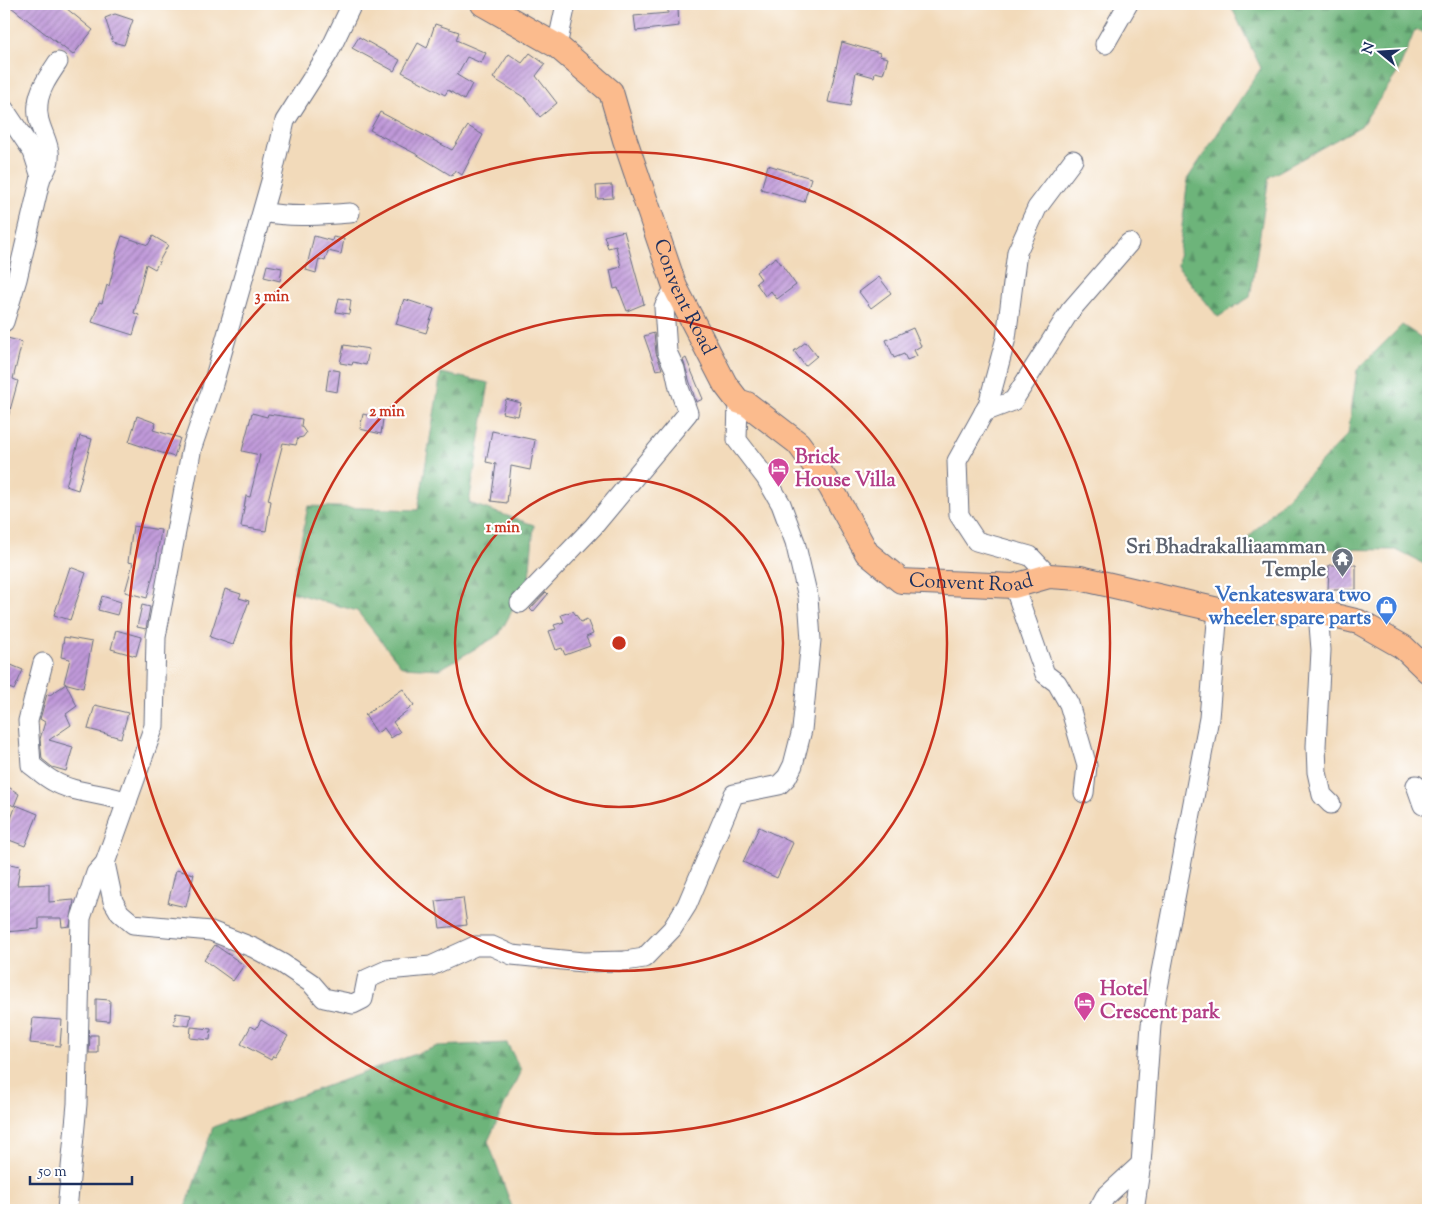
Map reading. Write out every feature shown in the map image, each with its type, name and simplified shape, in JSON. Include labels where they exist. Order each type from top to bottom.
[{"type":"main road","name":"Convent Road","points":[[483,4],[557,46],[612,92],[625,140],[675,287],[725,384],[738,400],[747,404],[798,443],[830,486],[867,553],[901,581],[1014,586],[1049,576],[1080,578],[1218,610],[1318,612],[1360,622],[1404,647],[1428,671]]},
{"type":"street","points":[[67,1210],[77,1104],[82,918],[96,873],[106,862],[154,726],[156,637],[192,447],[211,391],[263,212],[285,121],[329,52],[352,4]]},
{"type":"street","points":[[557,46],[566,4]]},
{"type":"street","points":[[1105,44],[1128,4]]},
{"type":"street","points":[[4,322],[10,277],[41,177],[50,166],[51,153],[40,121],[37,105],[48,79],[58,62]]},
{"type":"street","points":[[4,109],[33,152],[41,177]]},
{"type":"street","points":[[1049,576],[1030,556],[976,541],[959,515],[957,461],[988,405],[1006,338],[1017,252],[1037,208],[1073,160]]},
{"type":"street","points":[[263,212],[281,216],[350,213]]},
{"type":"street","points":[[984,412],[1013,401],[1070,311],[1129,243]]},
{"type":"street","points":[[520,603],[593,527],[688,413],[678,388],[675,369],[667,352],[664,306],[675,287]]},
{"type":"street","points":[[106,862],[113,900],[120,913],[133,924],[211,931],[275,960],[311,983],[324,998],[339,1003],[353,1004],[362,999],[366,979],[387,970],[431,966],[474,946],[492,946],[512,955],[583,962],[625,962],[644,958],[672,929],[688,905],[734,794],[779,785],[787,777],[794,765],[802,730],[811,640],[808,597],[795,542],[781,504],[766,478],[738,440],[738,400]]},
{"type":"street","points":[[1014,586],[1045,674],[1057,683],[1069,704],[1086,766],[1084,793]]},
{"type":"street","points":[[1134,1210],[1141,1164],[1151,1025],[1209,718],[1218,610]]},
{"type":"street","points":[[1318,612],[1321,650],[1316,746],[1317,772],[1322,795],[1331,804]]},
{"type":"street","points":[[43,664],[28,722],[31,765],[53,782],[112,796],[127,802]]},
{"type":"street","points":[[1416,785],[1423,806],[1428,804]]},
{"type":"street","points":[[1098,1210],[1105,1197],[1141,1164]]},
{"type":"green space","points":[[1230,4],[1428,4],[1428,34],[1415,30],[1398,72],[1361,126],[1269,177],[1250,297],[1218,317],[1177,266],[1188,178],[1261,68]]},
{"type":"green space","points":[[1402,325],[1428,342],[1428,566],[1396,550],[1238,548],[1348,434],[1357,370]]},
{"type":"green space","points":[[441,373],[489,383],[469,503],[534,525],[529,579],[499,635],[440,669],[402,667],[357,611],[291,592],[308,506],[418,510]]},
{"type":"green space","points":[[507,1043],[521,1070],[488,1141],[513,1210],[185,1210],[213,1127],[438,1046]]},
{"type":"building","points":[[7,4],[61,4],[93,30],[73,55]]},
{"type":"building","points":[[678,9],[679,26],[636,31],[634,16],[668,13],[668,10]]},
{"type":"building","points":[[115,14],[133,20],[124,45],[113,42],[105,18]]},
{"type":"building","points":[[435,24],[459,32],[456,40],[486,53],[481,63],[467,57],[457,75],[472,84],[464,100],[448,90],[445,95],[402,72],[418,43],[427,48]]},
{"type":"building","points":[[359,37],[400,60],[394,71],[352,48]]},
{"type":"building","points":[[842,42],[880,53],[879,56],[888,58],[883,74],[875,72],[874,77],[856,72],[850,106],[828,102]]},
{"type":"building","points":[[530,53],[545,64],[536,76],[557,103],[540,117],[525,98],[493,78],[509,54],[522,63]]},
{"type":"building","points":[[380,112],[452,150],[468,126],[483,135],[462,175],[455,170],[452,176],[416,154],[370,130]]},
{"type":"building","points":[[768,165],[811,178],[804,202],[761,189]]},
{"type":"building","points":[[612,185],[613,198],[597,199],[596,186]]},
{"type":"building","points":[[624,231],[644,304],[627,311],[618,288],[614,289],[610,270],[621,267],[616,246],[608,248],[604,236]]},
{"type":"building","points":[[122,236],[148,245],[153,236],[168,245],[155,269],[146,264],[134,313],[139,315],[133,335],[92,322],[99,302],[102,303],[107,285],[109,286]]},
{"type":"building","points":[[314,236],[332,241],[333,237],[344,239],[341,254],[328,251],[325,261],[319,259],[316,273],[306,270]]},
{"type":"building","points":[[776,257],[796,285],[777,299],[771,291],[765,296],[756,283],[761,279],[756,272]]},
{"type":"building","points":[[267,265],[282,268],[280,281],[264,277]]},
{"type":"building","points":[[879,277],[891,293],[871,308],[859,292]]},
{"type":"building","points":[[339,298],[351,300],[349,314],[336,312]]},
{"type":"building","points":[[404,299],[434,309],[426,333],[396,324]]},
{"type":"building","points":[[913,328],[921,346],[914,350],[917,356],[907,360],[904,354],[894,358],[886,340]]},
{"type":"building","points":[[654,333],[656,353],[662,369],[656,370],[644,336]]},
{"type":"building","points":[[4,337],[22,342],[13,379],[18,381],[7,421],[4,421]]},
{"type":"building","points":[[806,342],[817,356],[805,366],[794,351]]},
{"type":"building","points":[[344,345],[369,349],[366,365],[353,362],[352,365],[340,363]]},
{"type":"building","points":[[686,358],[703,399],[696,402],[683,360]]},
{"type":"building","points":[[329,369],[340,371],[337,392],[326,390]]},
{"type":"building","points":[[506,399],[521,403],[518,416],[502,413]]},
{"type":"building","points":[[252,413],[267,417],[268,414],[302,419],[301,426],[306,433],[303,437],[298,438],[296,445],[283,443],[268,500],[271,501],[266,531],[241,527],[246,496],[250,497],[260,455],[242,451]]},
{"type":"building","points":[[363,414],[383,419],[381,434],[360,429]]},
{"type":"building","points":[[137,416],[156,423],[153,430],[180,438],[174,457],[129,442]]},
{"type":"building","points":[[492,431],[535,440],[530,470],[511,466],[507,503],[491,501],[496,464],[486,462]]},
{"type":"building","points":[[80,436],[92,439],[78,490],[66,486]]},
{"type":"building","points":[[133,526],[161,530],[156,564],[147,598],[125,592],[133,563],[128,562]]},
{"type":"building","name":"Sri Bhadrakalliaamman Temple","points":[[1329,565],[1356,565],[1356,590],[1328,590]]},
{"type":"building","points":[[70,567],[86,573],[70,620],[54,615]]},
{"type":"building","points":[[225,589],[241,594],[239,598],[249,601],[233,645],[210,637]]},
{"type":"building","points":[[546,592],[548,594],[533,612],[530,609]]},
{"type":"building","points":[[102,596],[121,602],[117,615],[98,610]]},
{"type":"building","points":[[142,605],[150,607],[146,629],[137,627]]},
{"type":"building","points":[[573,611],[581,622],[587,619],[593,634],[586,637],[590,646],[565,655],[562,648],[556,650],[549,631],[556,629],[554,625],[564,622],[561,615]]},
{"type":"building","points":[[116,630],[141,637],[136,656],[111,649]]},
{"type":"building","points":[[64,637],[92,642],[83,688],[64,683],[70,659],[61,657]]},
{"type":"building","points":[[4,662],[23,670],[14,690],[4,686]]},
{"type":"building","points":[[66,684],[77,706],[66,714],[71,725],[49,740],[73,747],[66,771],[52,767],[42,759],[40,739],[45,722],[40,719],[47,694],[50,695]]},
{"type":"building","points":[[403,689],[414,705],[393,722],[400,732],[391,738],[384,728],[377,733],[365,715]]},
{"type":"building","points":[[95,705],[128,713],[121,738],[88,729]]},
{"type":"building","points":[[4,784],[19,794],[14,806],[4,801]]},
{"type":"building","points":[[16,805],[38,814],[25,846],[4,838]]},
{"type":"building","points":[[759,827],[793,843],[777,878],[743,862]]},
{"type":"building","points":[[4,863],[20,866],[17,885],[49,884],[49,902],[74,900],[70,926],[62,927],[61,918],[39,918],[39,929],[5,932]]},
{"type":"building","points":[[176,870],[194,874],[186,907],[168,903]]},
{"type":"building","points":[[463,898],[467,925],[440,928],[436,901]]},
{"type":"building","points":[[215,945],[244,965],[233,981],[204,960]]},
{"type":"building","points":[[96,999],[110,1000],[109,1021],[96,1020]]},
{"type":"building","points":[[176,1013],[191,1015],[189,1026],[174,1024]]},
{"type":"building","points":[[33,1018],[62,1020],[60,1046],[30,1043]]},
{"type":"building","points":[[261,1020],[288,1036],[275,1057],[273,1056],[271,1060],[241,1044],[251,1026],[256,1029]]},
{"type":"building","points":[[191,1027],[211,1029],[210,1040],[190,1038]]},
{"type":"building","points":[[90,1035],[98,1035],[98,1053],[89,1053]]},
{"type":"place","name":"Brick House Villa","points":[[779,488]]},
{"type":"place","name":"Sri Bhadrakalliaamman Temple","points":[[1342,578]]},
{"type":"place","name":"Venkateswara two wheeler spare parts","points":[[1387,626]]},
{"type":"place","name":"Hotel Crescent park","points":[[1084,1021]]}]
